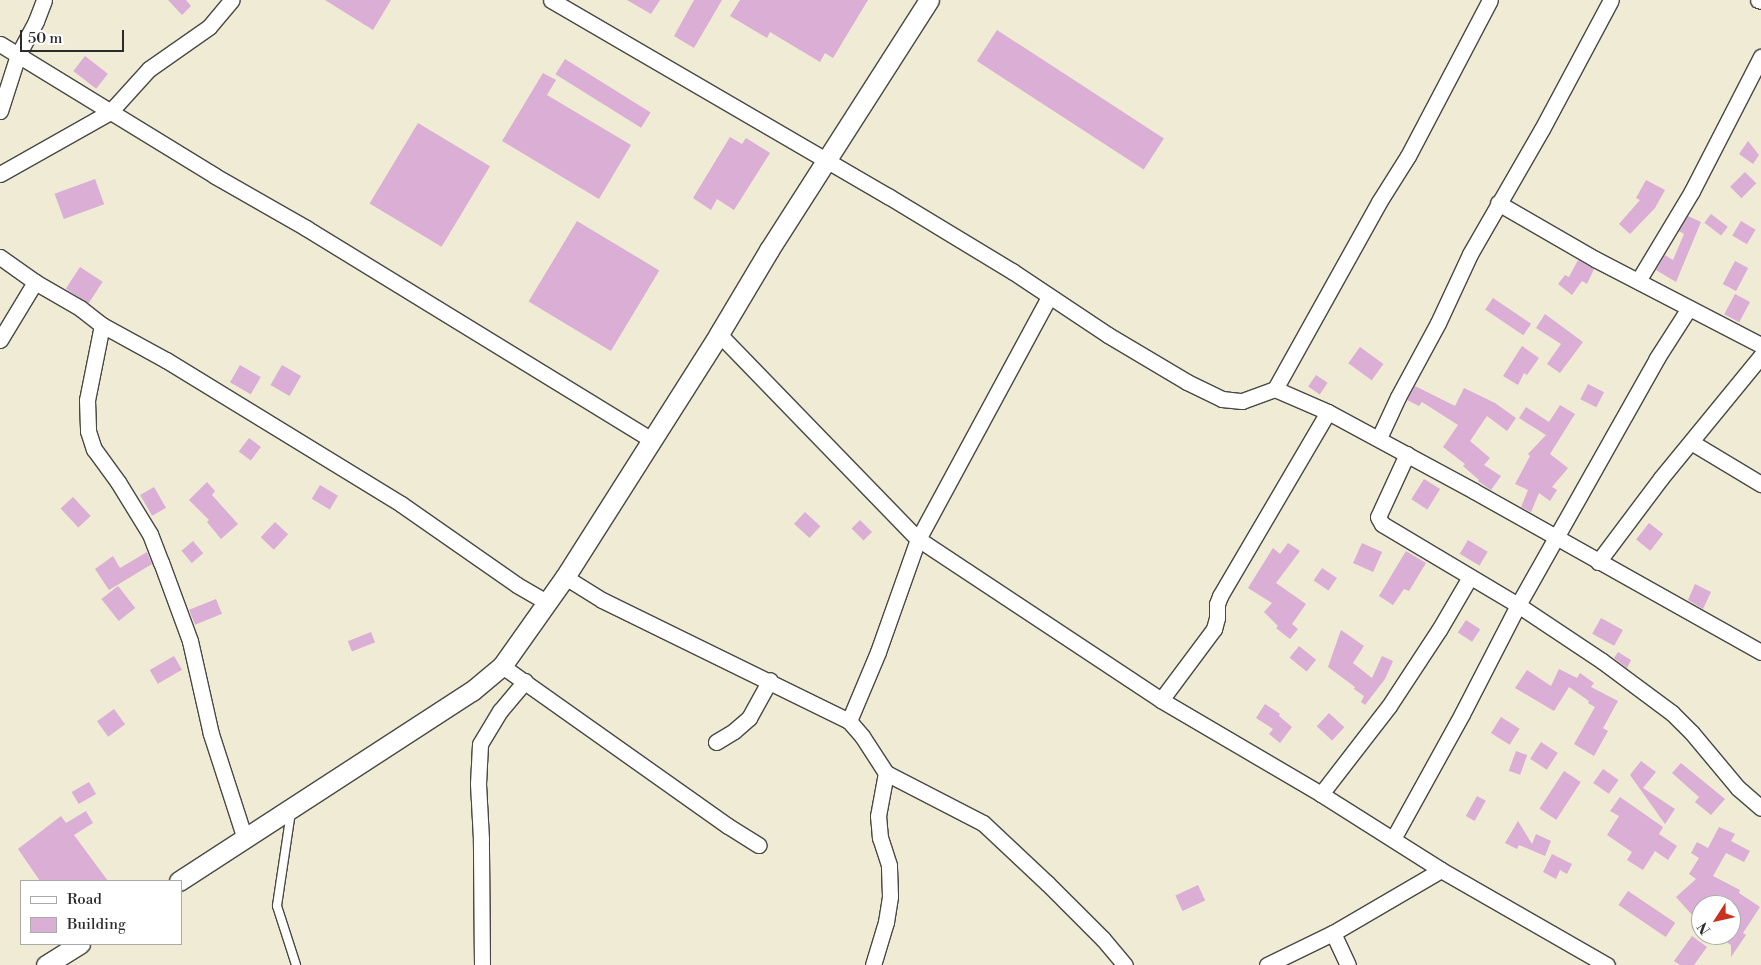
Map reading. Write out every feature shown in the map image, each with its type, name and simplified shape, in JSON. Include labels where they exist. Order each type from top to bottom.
[{"type":"street","points":[[0,112],[18,56],[36,21],[44,0]]},
{"type":"street","points":[[0,174],[110,112],[149,69],[209,27],[232,0]]},
{"type":"street","points":[[551,0],[995,261],[1145,358],[1222,399],[1242,401],[1275,389],[1379,202],[1408,156],[1490,0]]},
{"type":"street","points":[[181,880],[472,691],[502,666],[565,577],[928,0]]},
{"type":"street","points":[[1379,438],[1470,254],[1542,129],[1611,0]]},
{"type":"street","points":[[0,44],[110,112],[306,228],[652,440]]},
{"type":"street","points":[[1638,281],[1692,191],[1761,57]]},
{"type":"street","points":[[1498,203],[1638,281],[1761,345]]},
{"type":"street","points":[[0,257],[35,282],[80,308],[102,325],[166,360],[402,504],[518,585],[547,602]]},
{"type":"street","points":[[0,340],[35,282]]},
{"type":"street","points":[[849,721],[859,700],[918,539],[1049,297]]},
{"type":"street","points":[[1392,839],[1462,714],[1518,605],[1657,358],[1690,308]]},
{"type":"street","points":[[102,325],[87,400],[88,431],[94,449],[150,534],[165,571],[190,641],[211,734],[245,839]]},
{"type":"street","points":[[719,334],[918,539],[1161,700],[1321,794],[1441,870],[1597,962]]},
{"type":"street","points":[[1598,562],[1691,442],[1761,356]]},
{"type":"street","points":[[1275,389],[1328,412],[1379,438],[1761,652]]},
{"type":"street","points":[[1161,700],[1214,629],[1217,618],[1217,604],[1220,596],[1328,412]]},
{"type":"street","points":[[1691,442],[1761,484]]},
{"type":"street","points":[[1407,454],[1378,517],[1382,524],[1518,605],[1602,661],[1672,713],[1692,732],[1738,788],[1761,808]]},
{"type":"street","points":[[565,577],[602,600],[770,680],[849,721],[862,736],[886,773],[983,823],[1047,883],[1103,939],[1125,965]]},
{"type":"street","points":[[1321,794],[1389,706],[1439,630],[1470,577]]},
{"type":"street","points":[[502,666],[610,744],[728,826],[759,845]]},
{"type":"street","points":[[716,742],[734,731],[749,718],[770,680]]},
{"type":"street","points":[[482,965],[481,839],[478,784],[480,744],[500,711],[525,681]]},
{"type":"street","points":[[873,965],[886,922],[890,896],[888,865],[880,838],[878,816],[886,773]]},
{"type":"street","points":[[1267,965],[1333,933],[1441,870]]},
{"type":"street","points":[[1333,933],[1348,965]]},
{"type":"street","points":[[52,964],[79,945]]},
{"type":"lane","points":[[291,810],[277,906],[296,965]]},
{"type":"building","points":[[168,0],[186,0],[191,6],[182,15]]},
{"type":"building","points":[[325,0],[391,0],[373,30]]},
{"type":"building","points":[[627,0],[660,0],[651,14]]},
{"type":"building","points":[[694,0],[722,0],[694,48],[674,36]]},
{"type":"building","points":[[740,0],[868,0],[833,58],[825,53],[820,62],[770,32],[767,38],[730,16]]},
{"type":"building","points":[[997,30],[1164,138],[1144,169],[977,61]]},
{"type":"building","points":[[85,56],[108,74],[96,89],[73,71]]},
{"type":"building","points":[[565,59],[651,113],[641,128],[555,74]]},
{"type":"building","points":[[543,73],[556,80],[547,95],[631,145],[599,199],[502,141]]},
{"type":"building","points":[[418,123],[490,166],[442,247],[370,204]]},
{"type":"building","points":[[730,137],[742,144],[746,138],[770,153],[734,210],[717,199],[711,210],[693,198]]},
{"type":"building","points":[[1748,141],[1759,155],[1753,164],[1739,154]]},
{"type":"building","points":[[1745,172],[1756,183],[1741,198],[1730,187]]},
{"type":"building","points":[[95,179],[104,204],[64,219],[55,194]]},
{"type":"building","points":[[1646,180],[1665,190],[1655,208],[1630,234],[1619,224],[1640,200],[1636,198]]},
{"type":"building","points":[[1711,214],[1728,227],[1721,235],[1704,223]]},
{"type":"building","points":[[1688,216],[1701,222],[1676,282],[1656,270],[1665,255],[1673,260],[1684,234],[1679,231]]},
{"type":"building","points":[[577,221],[659,270],[611,351],[529,302]]},
{"type":"building","points":[[1741,221],[1756,230],[1747,244],[1732,236]]},
{"type":"building","points":[[1578,260],[1594,269],[1587,284],[1582,281],[1572,295],[1558,284],[1565,275],[1569,277]]},
{"type":"building","points":[[1735,261],[1748,268],[1736,291],[1723,284]]},
{"type":"building","points":[[80,267],[103,282],[88,304],[66,289]]},
{"type":"building","points":[[1735,294],[1750,302],[1739,322],[1724,314]]},
{"type":"building","points":[[1493,298],[1531,324],[1523,335],[1485,310]]},
{"type":"building","points":[[1545,314],[1583,342],[1560,373],[1547,364],[1561,344],[1536,328]]},
{"type":"building","points":[[1522,346],[1539,358],[1527,375],[1524,373],[1518,385],[1503,376]]},
{"type":"building","points":[[1360,347],[1383,364],[1372,380],[1348,363]]},
{"type":"building","points":[[240,365],[261,377],[251,394],[230,382]]},
{"type":"building","points":[[282,365],[301,376],[290,396],[270,385]]},
{"type":"building","points":[[1316,375],[1328,383],[1320,394],[1308,387]]},
{"type":"building","points":[[1588,384],[1604,392],[1596,407],[1580,399]]},
{"type":"building","points":[[1415,386],[1455,406],[1464,388],[1495,403],[1516,418],[1507,431],[1487,416],[1470,441],[1490,458],[1484,465],[1501,476],[1491,490],[1478,481],[1463,466],[1465,464],[1443,447],[1458,425],[1422,402],[1419,406],[1407,400]]},
{"type":"building","points":[[1560,405],[1575,414],[1550,454],[1568,468],[1552,487],[1557,490],[1550,501],[1539,493],[1531,512],[1521,507],[1528,490],[1515,484],[1530,456],[1528,454],[1546,435],[1519,418],[1526,407],[1549,422]]},
{"type":"building","points":[[249,438],[261,447],[251,461],[239,452]]},
{"type":"building","points":[[1424,479],[1440,489],[1427,509],[1411,499]]},
{"type":"building","points":[[207,482],[215,491],[212,495],[238,524],[221,539],[207,522],[209,520],[189,500]]},
{"type":"building","points":[[320,485],[338,496],[330,510],[312,499]]},
{"type":"building","points":[[154,487],[166,508],[152,516],[140,495]]},
{"type":"building","points":[[73,497],[91,516],[78,528],[61,509]]},
{"type":"building","points":[[805,512],[820,526],[809,538],[794,524]]},
{"type":"building","points":[[860,520],[872,532],[864,541],[852,528]]},
{"type":"building","points":[[275,522],[288,534],[274,550],[261,537]]},
{"type":"building","points":[[1649,523],[1663,534],[1650,551],[1636,540]]},
{"type":"building","points":[[1468,540],[1488,552],[1479,566],[1460,554]]},
{"type":"building","points":[[193,541],[203,553],[192,563],[182,551]]},
{"type":"building","points":[[1288,543],[1300,551],[1276,583],[1306,604],[1292,624],[1298,629],[1290,639],[1276,628],[1278,626],[1264,612],[1272,603],[1248,588],[1273,548],[1280,554]]},
{"type":"building","points":[[1362,543],[1382,552],[1373,572],[1353,563]]},
{"type":"building","points":[[1406,551],[1426,563],[1409,591],[1404,589],[1393,605],[1379,596]]},
{"type":"building","points":[[147,552],[152,564],[109,590],[95,569],[113,556],[120,568]]},
{"type":"building","points":[[1322,568],[1337,578],[1329,591],[1314,580]]},
{"type":"building","points":[[1695,584],[1711,592],[1703,609],[1688,600]]},
{"type":"building","points":[[118,586],[135,608],[119,621],[101,599]]},
{"type":"building","points":[[216,599],[222,614],[195,625],[189,610]]},
{"type":"building","points":[[1601,618],[1623,630],[1614,646],[1592,634]]},
{"type":"building","points":[[1466,620],[1480,629],[1472,642],[1458,633]]},
{"type":"building","points":[[1341,630],[1364,646],[1353,663],[1372,678],[1382,656],[1393,661],[1385,679],[1365,705],[1361,702],[1364,696],[1328,667]]},
{"type":"building","points":[[371,632],[375,642],[352,652],[348,641]]},
{"type":"building","points":[[1299,646],[1316,660],[1307,672],[1290,658]]},
{"type":"building","points":[[1618,652],[1631,660],[1627,668],[1614,658]]},
{"type":"building","points":[[174,656],[182,670],[158,684],[150,670]]},
{"type":"building","points":[[1559,669],[1577,678],[1580,673],[1594,683],[1591,687],[1618,701],[1603,728],[1608,731],[1594,756],[1574,744],[1595,707],[1588,703],[1589,701],[1569,687],[1554,711],[1515,688],[1527,670],[1551,686]]},
{"type":"building","points":[[1265,704],[1280,714],[1279,716],[1292,727],[1280,743],[1269,734],[1273,729],[1256,718]]},
{"type":"building","points":[[114,709],[125,724],[108,737],[97,721]]},
{"type":"building","points":[[1329,713],[1344,727],[1332,740],[1317,726]]},
{"type":"building","points":[[1501,717],[1520,729],[1510,745],[1491,733]]},
{"type":"building","points":[[1541,742],[1558,753],[1547,770],[1530,759]]},
{"type":"building","points":[[1516,751],[1527,755],[1520,775],[1509,771]]},
{"type":"building","points":[[1641,761],[1656,772],[1643,788],[1675,809],[1665,824],[1630,775]]},
{"type":"building","points":[[1681,763],[1725,799],[1711,815],[1695,802],[1699,797],[1672,773]]},
{"type":"building","points":[[1603,769],[1619,780],[1609,794],[1593,783]]},
{"type":"building","points":[[1564,771],[1581,782],[1556,820],[1539,809]]},
{"type":"building","points":[[89,782],[96,794],[79,804],[72,792]]},
{"type":"building","points":[[1477,796],[1486,801],[1475,821],[1466,816]]},
{"type":"building","points":[[1620,797],[1663,827],[1659,834],[1677,846],[1668,860],[1655,851],[1643,870],[1627,860],[1632,852],[1607,835],[1619,816],[1610,811]]},
{"type":"building","points":[[86,811],[93,823],[74,835],[107,880],[39,880],[18,849],[61,816],[66,823]]},
{"type":"building","points":[[1518,821],[1532,844],[1536,834],[1551,841],[1545,856],[1519,845],[1517,849],[1505,843]]},
{"type":"building","points":[[1719,827],[1735,834],[1731,841],[1750,851],[1744,862],[1726,853],[1713,876],[1740,890],[1739,893],[1760,907],[1743,933],[1746,935],[1741,942],[1741,895],[1691,895],[1691,914],[1676,897],[1696,879],[1689,874],[1699,858],[1691,853],[1697,842],[1708,848]]},
{"type":"building","points":[[1552,854],[1572,864],[1567,874],[1560,870],[1556,879],[1543,872]]},
{"type":"building","points":[[1198,885],[1205,900],[1183,911],[1175,896]]},
{"type":"building","points":[[1628,891],[1675,923],[1666,937],[1618,905]]},
{"type":"building","points":[[1691,937],[1691,945],[1704,945],[1707,947],[1694,965],[1680,965],[1674,961]]},
{"type":"building","points":[[1731,945],[1739,945],[1731,957]]}]
